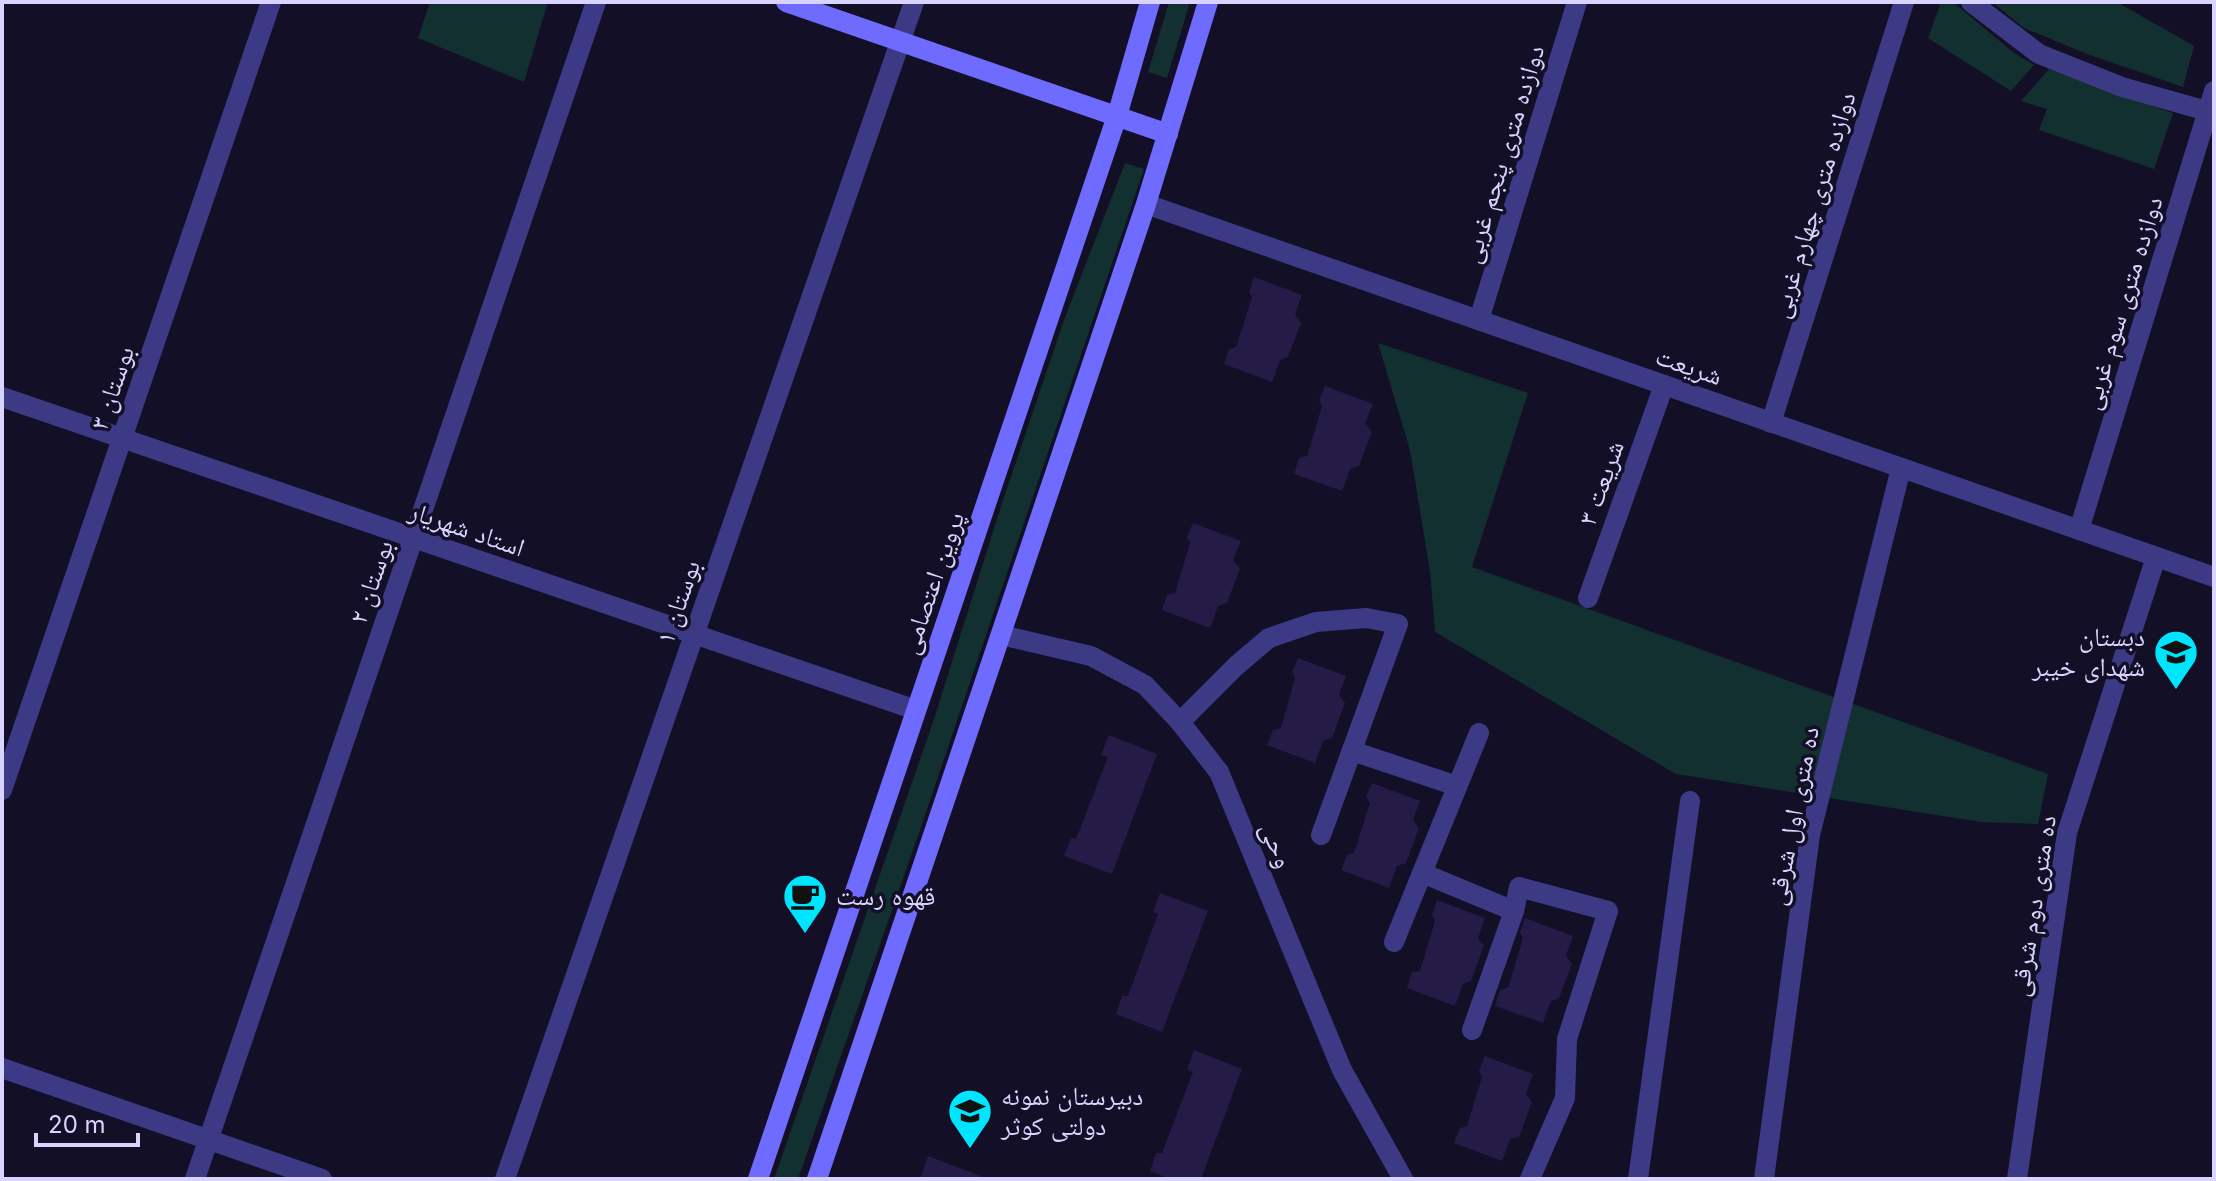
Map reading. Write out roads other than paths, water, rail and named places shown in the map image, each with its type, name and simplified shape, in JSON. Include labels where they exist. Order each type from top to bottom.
[{"type":"main road","points":[[786,2],[1168,134]]},
{"type":"main road","name":"پروین اعتصامی","points":[[758,1179],[1117,116],[1150,2]]},
{"type":"main road","points":[[817,1179],[1146,204],[1208,2]]},
{"type":"street","name":"بوستان ۳","points":[[2,790],[271,2]]},
{"type":"street","name":"بوستان ۲","points":[[195,1179],[596,2]]},
{"type":"street","name":"بوستان ۱","points":[[505,1179],[914,2]]},
{"type":"street","name":"دوازده متری پنجم غربی","points":[[1479,320],[1577,2]]},
{"type":"street","name":"دوازده متری چهارم غربی","points":[[1771,423],[1904,2]]},
{"type":"street","points":[[1971,2],[2039,54],[2122,87],[2212,105]]},
{"type":"street","name":"دوازده متری سوم غربی","points":[[2079,530],[2212,105]]},
{"type":"street","name":"شریعت","points":[[1146,204],[2214,577]]},
{"type":"street","name":"شریعت ۳","points":[[1588,598],[1664,385]]},
{"type":"street","name":"استاد شهریار","points":[[2,397],[916,710]]},
{"type":"street","name":"ده متری اول شرقی","points":[[1764,1179],[1810,835],[1901,468]]},
{"type":"street","name":"ده متری دوم شرقی","points":[[2017,1179],[2067,833],[2156,557]]},
{"type":"street","points":[[1180,722],[1269,638],[1316,622],[1366,618],[1398,624],[1321,835]]},
{"type":"street","name":"وحی","points":[[1001,635],[1091,656],[1145,685],[1180,722],[1219,772],[1342,1070],[1403,1179]]},
{"type":"street","points":[[1394,942],[1479,733]]},
{"type":"street","points":[[1352,751],[1457,786]]},
{"type":"street","points":[[1638,1179],[1690,801]]},
{"type":"street","points":[[1422,873],[1514,911]]},
{"type":"street","points":[[1472,1030],[1514,911],[1519,887],[1608,911],[1567,1039],[1565,1098],[1530,1179]]},
{"type":"street","points":[[2,1068],[322,1179]]},
{"type":"street","points":[[1388,1179],[1391,1157]]},
{"type":"place","name":"دبستان شهدای خیبر","points":[[2176,691]]},
{"type":"place","name":"قهوه رست","points":[[805,935]]},
{"type":"place","name":"دبیرستان نمونه دولتی کوثر","points":[[970,1150]]}]
